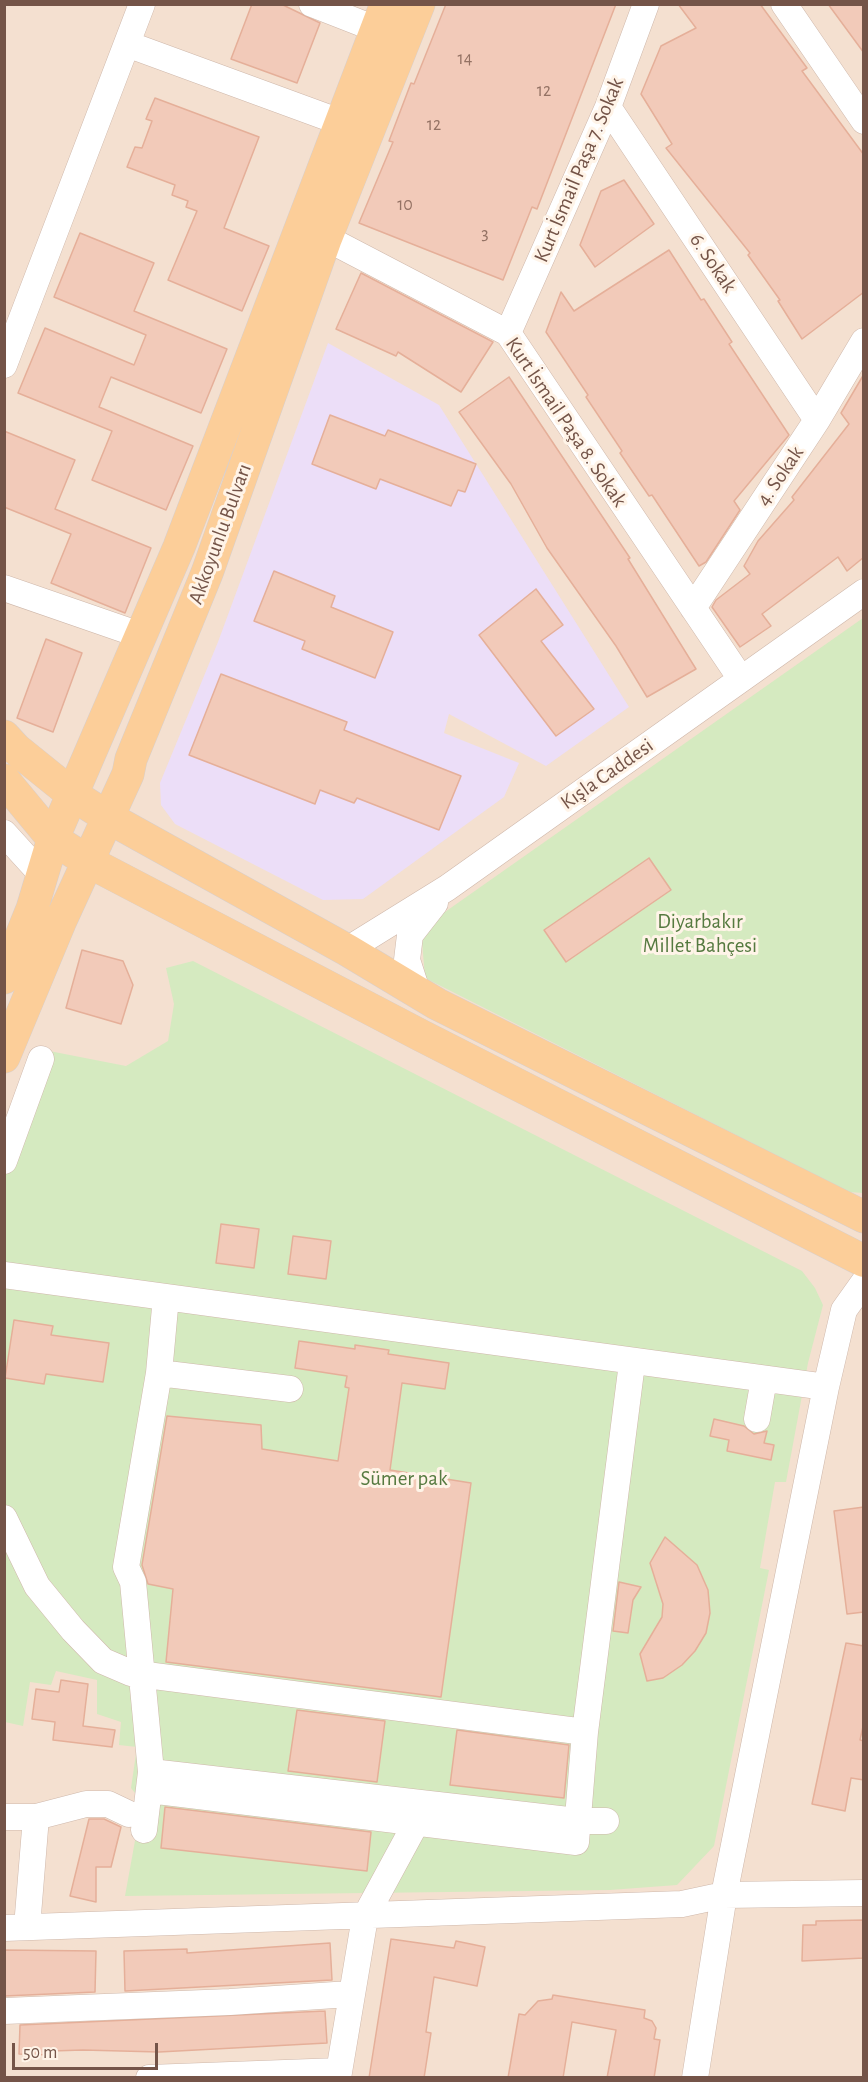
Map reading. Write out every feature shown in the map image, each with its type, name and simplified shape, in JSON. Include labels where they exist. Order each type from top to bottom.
[{"type":"main road","name":"Akkoyunlu Bulvarı","points":[[4,1057],[61,920],[109,818],[207,573],[326,238],[419,4]]},
{"type":"main road","name":"Akkoyunlu Bulvarı","points":[[4,978],[43,876],[53,839],[179,547],[381,16]]},
{"type":"main road","points":[[4,736],[16,749],[73,795],[109,818],[346,950],[437,1004],[864,1217]]},
{"type":"main road","points":[[4,780],[53,839],[89,862],[858,1247]]},
{"type":"street","points":[[4,365],[142,4]]},
{"type":"street","points":[[312,4],[381,16]]},
{"type":"street","name":"Kurt İsmail Paşa 7. Sokak","points":[[508,333],[608,107],[646,4]]},
{"type":"street","points":[[784,4],[864,121]]},
{"type":"street","points":[[127,44],[340,122]]},
{"type":"street","name":"6. Sokak","points":[[608,107],[817,420]]},
{"type":"street","name":"Kurt İsmail Paşa 8. Sokak","points":[[326,238],[508,333],[741,679]]},
{"type":"street","name":"4. Sokak","points":[[693,608],[817,420],[864,341]]},
{"type":"street","points":[[4,588],[140,636]]},
{"type":"street","name":"Kışla Caddesi","points":[[346,950],[447,888],[864,592]]},
{"type":"street","points":[[4,833],[43,876]]},
{"type":"street","points":[[417,991],[407,960],[410,935],[447,888]]},
{"type":"street","points":[[4,1161],[41,1059]]},
{"type":"street","points":[[695,2078],[724,1895],[826,1387],[858,1247]]},
{"type":"street","points":[[4,1275],[632,1363],[826,1387]]},
{"type":"street","points":[[844,1310],[864,1282]]},
{"type":"street","points":[[4,1817],[36,1817],[86,1804],[108,1804],[137,1822],[150,1781],[133,1582],[126,1567],[159,1373],[166,1297]]},
{"type":"street","points":[[150,1781],[416,1823],[576,1842],[585,1732],[632,1363]]},
{"type":"street","points":[[159,1373],[290,1389]]},
{"type":"street","points":[[758,1419],[764,1379]]},
{"type":"street","points":[[4,1518],[37,1586],[72,1630],[103,1661],[140,1676],[585,1732]]},
{"type":"street","points":[[150,1781],[577,1821],[606,1821]]},
{"type":"street","points":[[36,1817],[16,1928],[682,1904],[724,1895],[864,1893]]},
{"type":"street","points":[[161,2077],[338,2074],[364,1917],[416,1823]]},
{"type":"street","points":[[4,2010],[218,2002],[350,1994]]},
{"type":"shaded area","points":[[5,5],[863,5],[863,2077],[5,2077]]},
{"type":"shaded area","points":[[328,343],[439,405],[629,707],[546,766],[449,714],[444,733],[519,763],[504,797],[363,899],[323,900],[175,824],[161,805],[160,783],[218,642]]},
{"type":"green space","name":"Diyarbakır Millet Bahçesi","points":[[863,618],[863,1193],[849,1192],[425,978],[422,941],[435,919]]},
{"type":"green space","name":"Sümer pak","points":[[193,961],[802,1271],[815,1288],[823,1305],[808,1363],[786,1482],[775,1482],[760,1568],[769,1570],[714,1846],[677,1885],[610,1890],[125,1896],[142,1802],[131,1788],[137,1747],[119,1745],[121,1722],[97,1714],[97,1680],[56,1671],[51,1685],[30,1682],[23,1726],[5,1722],[4,1138],[39,1049],[126,1066],[168,1041],[174,1004],[166,968]]},
{"type":"building","points":[[252,4],[281,4],[320,23],[297,83],[231,59]]},
{"type":"building","points":[[446,4],[616,4],[537,209],[532,207],[503,280],[359,223],[393,142],[389,141],[411,83],[414,84]]},
{"type":"building","points":[[678,4],[760,4],[807,68],[802,71],[864,155],[864,292],[802,339],[778,301],[780,300],[748,255],[750,253],[666,148],[672,144],[641,94],[661,46],[696,28]]},
{"type":"building","points":[[828,4],[864,4],[864,53]]},
{"type":"building","points":[[155,98],[259,137],[224,228],[269,246],[242,311],[168,280],[197,211],[186,207],[188,201],[172,195],[175,185],[127,167],[135,147],[142,148],[152,121],[146,119]]},
{"type":"building","points":[[624,180],[654,224],[595,267],[580,245],[601,191]]},
{"type":"building","points":[[80,233],[154,263],[134,311],[227,349],[201,413],[111,377],[99,407],[193,446],[166,510],[92,480],[112,431],[18,393],[45,328],[134,365],[146,335],[54,297]]},
{"type":"building","points":[[669,250],[701,300],[704,299],[732,342],[729,344],[789,435],[734,501],[740,510],[706,562],[699,566],[652,495],[649,496],[620,453],[622,451],[586,397],[588,395],[546,332],[561,292],[574,311]]},
{"type":"building","points":[[361,273],[493,342],[461,392],[398,352],[396,356],[336,329]]},
{"type":"building","points":[[864,374],[864,557],[847,571],[838,557],[762,614],[771,626],[740,647],[712,607],[716,600],[750,574],[744,566],[758,541],[794,500],[792,497],[849,424],[841,413]]},
{"type":"building","points":[[509,377],[630,558],[628,559],[696,669],[647,697],[616,646],[547,548],[511,484],[459,412]]},
{"type":"building","points":[[330,415],[385,436],[388,430],[476,464],[465,492],[458,490],[451,506],[380,479],[376,489],[312,464]]},
{"type":"building","points":[[4,431],[75,460],[55,509],[151,548],[125,613],[51,583],[71,534],[4,507]]},
{"type":"building","points":[[274,571],[335,596],[331,607],[393,632],[375,678],[302,649],[305,641],[254,621]]},
{"type":"building","points":[[536,589],[563,625],[541,641],[594,709],[556,736],[479,635]]},
{"type":"building","points":[[46,639],[82,653],[53,732],[17,718]]},
{"type":"building","points":[[221,674],[347,722],[344,730],[461,776],[439,830],[357,798],[354,803],[320,790],[315,804],[189,755]]},
{"type":"building","points":[[649,858],[671,890],[566,962],[544,930]]},
{"type":"building","points":[[82,950],[123,961],[133,985],[121,1024],[66,1008]]},
{"type":"building","points":[[221,1224],[259,1229],[254,1268],[216,1263]]},
{"type":"building","points":[[293,1236],[331,1241],[326,1279],[288,1274]]},
{"type":"building","points":[[14,1320],[53,1326],[51,1335],[109,1343],[103,1382],[46,1374],[44,1384],[5,1378]]},
{"type":"building","points":[[299,1341],[355,1349],[355,1345],[389,1350],[388,1354],[449,1363],[445,1389],[402,1383],[390,1470],[471,1483],[441,1697],[166,1662],[173,1589],[148,1584],[142,1565],[167,1416],[261,1425],[262,1449],[338,1461],[349,1388],[345,1387],[347,1376],[295,1368]]},
{"type":"building","points":[[714,1419],[744,1426],[754,1434],[767,1431],[764,1443],[774,1445],[771,1460],[727,1451],[729,1440],[710,1436]]},
{"type":"building","points":[[864,1507],[864,1612],[847,1614],[834,1511]]},
{"type":"building","points":[[665,1537],[697,1565],[708,1590],[710,1613],[706,1633],[695,1651],[682,1665],[663,1678],[647,1681],[640,1654],[662,1617],[663,1604],[650,1563]]},
{"type":"building","points":[[619,1582],[641,1587],[633,1600],[628,1633],[613,1631]]},
{"type":"building","points":[[846,1643],[864,1646],[864,1722],[860,1740],[864,1741],[864,1780],[851,1778],[845,1811],[812,1804]]},
{"type":"building","points":[[61,1680],[88,1684],[83,1726],[115,1730],[112,1747],[53,1740],[55,1722],[32,1719],[36,1689],[59,1692]]},
{"type":"building","points":[[297,1710],[385,1721],[377,1782],[288,1771]]},
{"type":"building","points":[[457,1730],[569,1745],[564,1798],[450,1785]]},
{"type":"building","points":[[165,1807],[371,1832],[367,1871],[161,1848]]},
{"type":"building","points":[[89,1819],[104,1819],[121,1827],[111,1867],[96,1867],[96,1902],[70,1896]]},
{"type":"building","points":[[864,1920],[864,1958],[802,1961],[803,1925],[816,1925],[816,1921]]},
{"type":"building","points":[[391,1939],[454,1948],[456,1941],[485,1947],[477,1986],[434,1977],[426,2032],[431,2033],[424,2078],[369,2078]]},
{"type":"building","points":[[330,1943],[332,1980],[125,1991],[124,1951],[187,1949],[187,1953]]},
{"type":"building","points":[[4,1950],[96,1951],[95,1992],[4,1996]]},
{"type":"building","points":[[553,1995],[645,2010],[644,2018],[652,2021],[656,2028],[654,2039],[660,2040],[654,2078],[607,2078],[616,2030],[572,2022],[563,2078],[508,2078],[519,2014],[525,2015],[538,2001],[552,1999]]},
{"type":"building","points":[[325,2011],[327,2043],[159,2052],[83,2050],[51,2051],[51,2055],[19,2054],[20,2025]]}]
